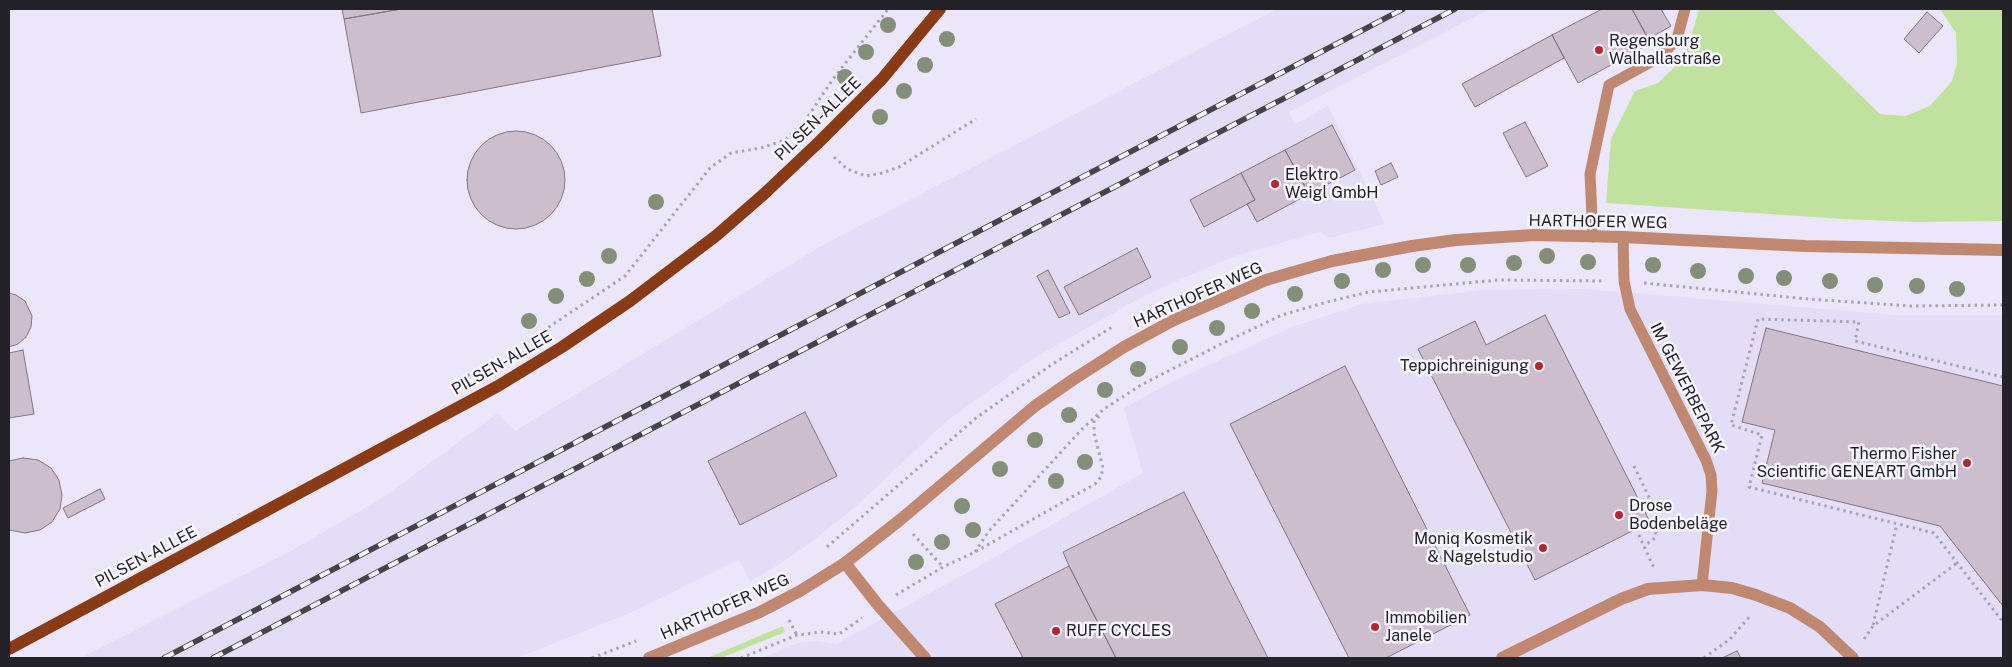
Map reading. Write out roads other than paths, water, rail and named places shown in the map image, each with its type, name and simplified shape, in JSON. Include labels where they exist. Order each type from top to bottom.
[{"type":"main road","name":"PILSEN-ALLEE","points":[[9,649],[498,386],[562,347],[630,301],[717,235],[819,142],[882,79],[940,9]]},
{"type":"street","name":"HARTHOFER WEG","points":[[649,658],[767,609],[800,591],[845,563],[905,517],[1035,406],[1074,379],[1124,347],[1174,320],[1266,280],[1332,261],[1412,246],[1456,240],[1534,235],[1623,237],[1805,246],[2003,250]]},
{"type":"street","points":[[845,563],[878,606],[926,658]]},
{"type":"street","points":[[1502,658],[1621,599],[1648,589],[1702,585],[1732,588],[1790,608],[1820,627],[1852,657]]},
{"type":"lane","points":[[1592,237],[1590,174],[1609,85],[1660,57],[1676,38],[1685,9]]},
{"type":"lane","name":"IM GEWERBEPARK","points":[[1623,237],[1624,281],[1632,314],[1706,460],[1711,475],[1712,492],[1702,585]]},
{"type":"railway","points":[[164,658],[1403,9]]},
{"type":"railway","points":[[213,658],[1455,9]]},
{"type":"place","name":"Regensburg Walhallastraße","points":[[1599,50]]},
{"type":"place","name":"Elektro Weigl GmbH","points":[[1275,184]]},
{"type":"place","name":"Teppichreinigung","points":[[1539,366]]},
{"type":"place","name":"Thermo Fisher Scientific GENEART GmbH","points":[[1967,463]]},
{"type":"place","name":"Drose Bodenbeläge","points":[[1619,515]]},
{"type":"place","name":"Moniq Kosmetik & Nagelstudio","points":[[1543,548]]},
{"type":"place","name":"Immobilien Janele","points":[[1375,627]]},
{"type":"place","name":"RUFF CYCLES","points":[[1056,631]]}]
